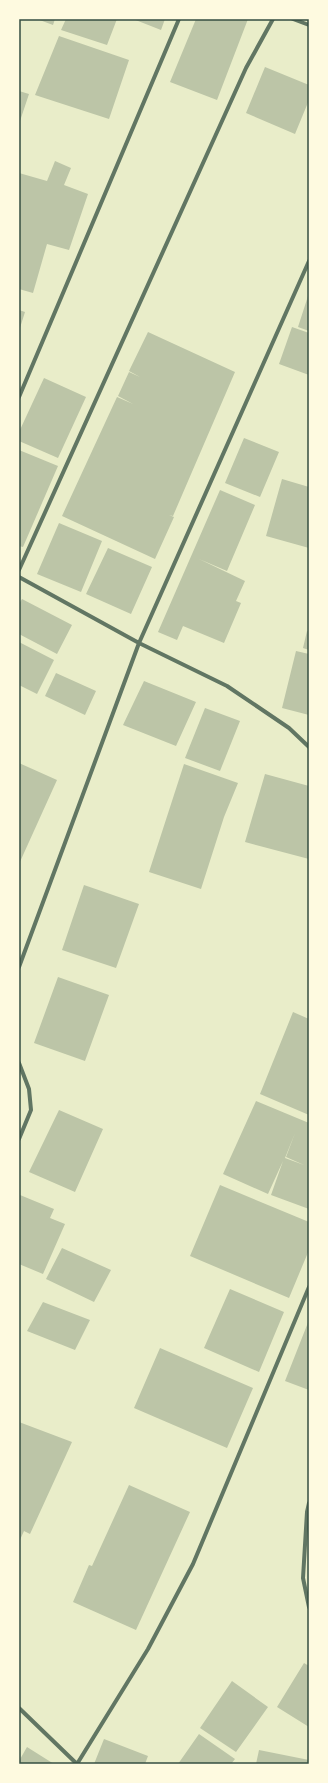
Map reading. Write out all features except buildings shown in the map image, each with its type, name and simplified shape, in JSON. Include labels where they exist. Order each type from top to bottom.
[{"type":"street","points":[[19,398],[179,19]]},
{"type":"street","points":[[19,570],[246,68],[273,19]]},
{"type":"street","points":[[293,19],[309,25]]},
{"type":"street","points":[[19,967],[139,643],[309,261]]},
{"type":"street","points":[[19,577],[139,643],[227,686],[289,728],[309,747]]},
{"type":"street","points":[[19,1062],[29,1089],[31,1110],[19,1139]]},
{"type":"street","points":[[19,1708],[77,1764],[148,1649],[193,1564],[309,1287]]},
{"type":"street","points":[[309,1503],[307,1512],[303,1578],[309,1607]]}]
